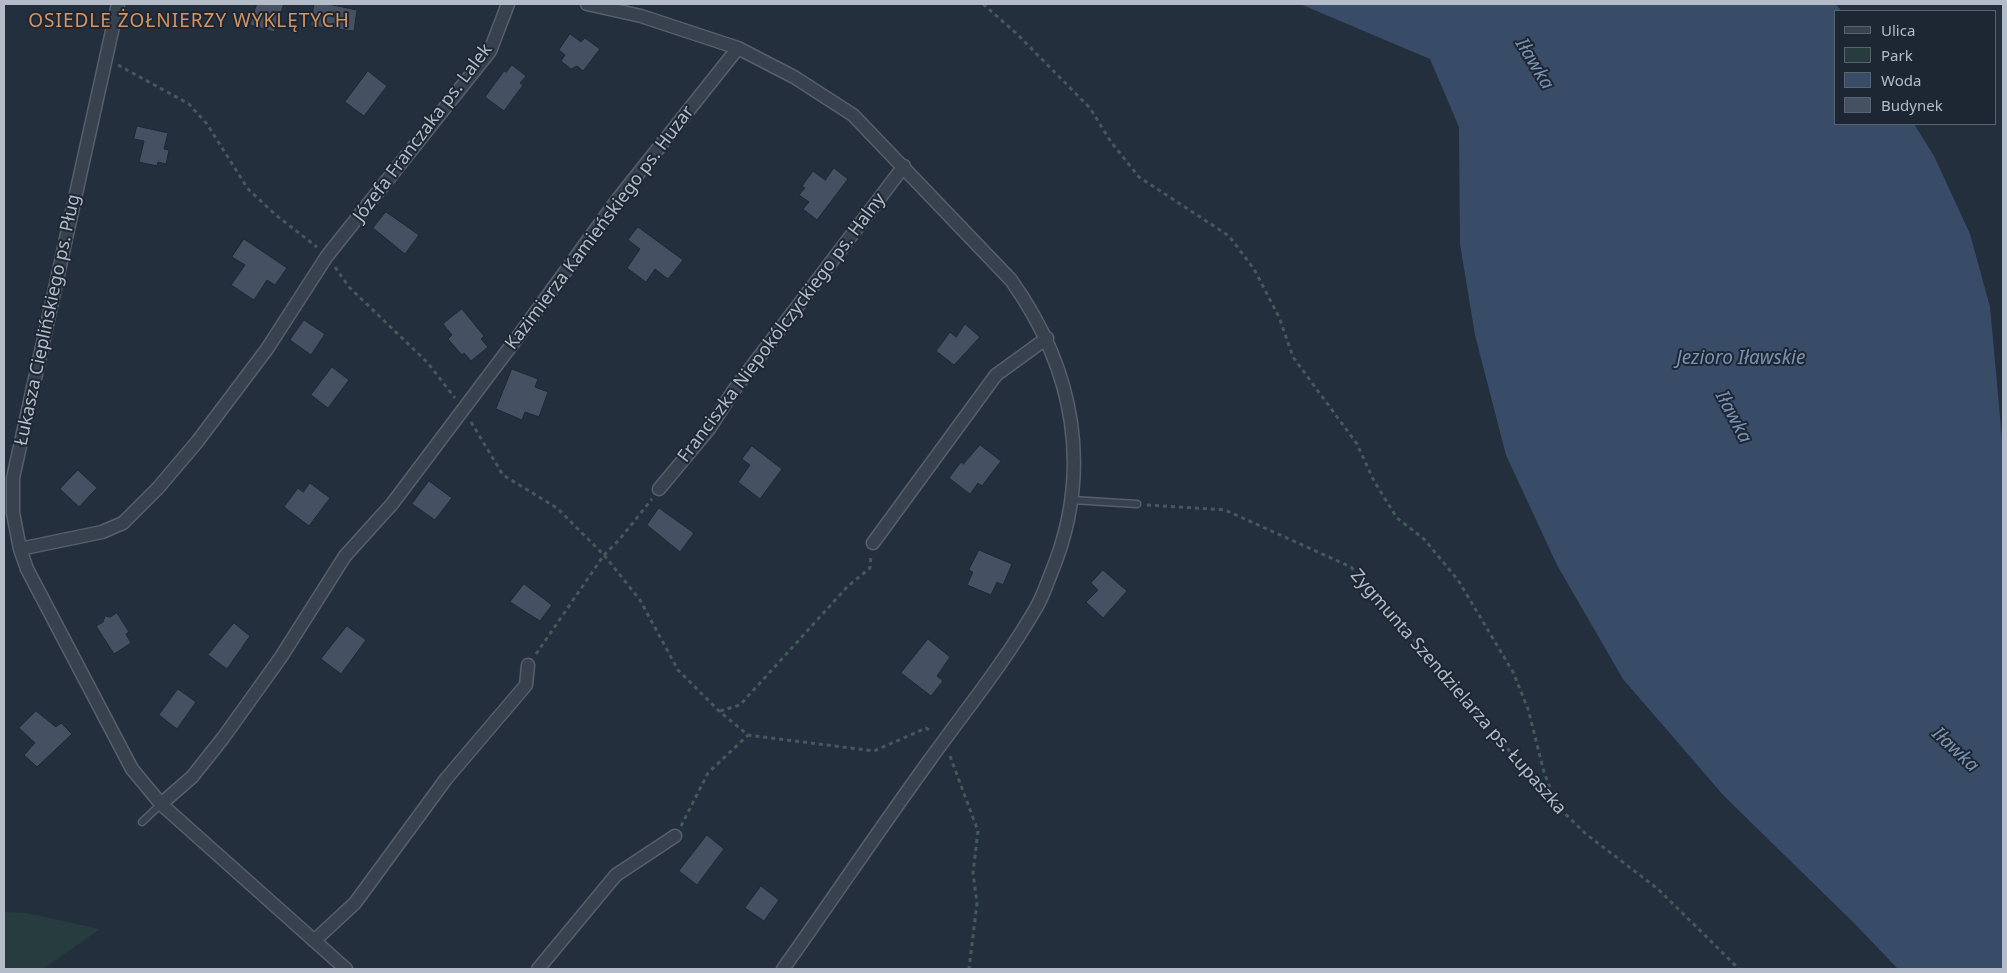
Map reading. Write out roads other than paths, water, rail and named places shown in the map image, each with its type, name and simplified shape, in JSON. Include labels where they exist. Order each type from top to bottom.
[{"type":"street","name":"Łukasza Cieplińskiego ps. Pług","points":[[118,4],[13,478],[13,513],[20,549],[39,593],[132,769],[161,804],[346,969]]},
{"type":"street","name":"Józefa Franczaka ps. Lalek","points":[[20,549],[102,532],[123,523],[158,488],[197,442],[267,349],[327,256],[490,51],[508,4]]},
{"type":"street","points":[[587,4],[641,16],[738,48],[794,77],[853,115],[904,166],[1011,280],[1032,309],[1047,338],[1064,384],[1072,429],[1075,471],[1072,500],[1062,548],[1037,607],[1007,655],[928,762],[783,969]]},
{"type":"street","name":"Kazimierza Kamieńskiego ps. Huzar","points":[[161,804],[192,776],[223,738],[281,657],[345,556],[392,504],[618,199],[738,48]]},
{"type":"street","name":"Franciszka Niepokólczyckiego ps. Halny","points":[[659,489],[709,429],[734,390],[904,166]]},
{"type":"street","points":[[873,543],[996,375],[1047,338]]},
{"type":"street","points":[[314,941],[355,903],[446,779],[526,685],[528,665]]},
{"type":"street","points":[[538,969],[616,875],[675,836]]},
{"type":"lane","points":[[1072,500],[1137,504]]},
{"type":"lane","points":[[142,822],[161,804]]},
{"type":"water","name":"Jezioro Iławskie","points":[[1300,4],[1836,4],[1840,10],[1834,10],[1834,125],[1915,125],[1934,156],[1970,234],[1990,307],[2003,450],[2003,969],[1898,969],[1855,924],[1724,796],[1623,679],[1557,565],[1506,455],[1475,335],[1460,244],[1459,127],[1430,59]]},
{"type":"district","name":"OSIEDLE ŻOŁNIERZY WYKLĘTYCH","points":[[189,22]]},
{"type":"water label","name":"Iławka","points":[[1534,64]]},
{"type":"water label","name":"Iławka","points":[[1733,417]]},
{"type":"water label","name":"Iławka","points":[[1955,750]]}]
